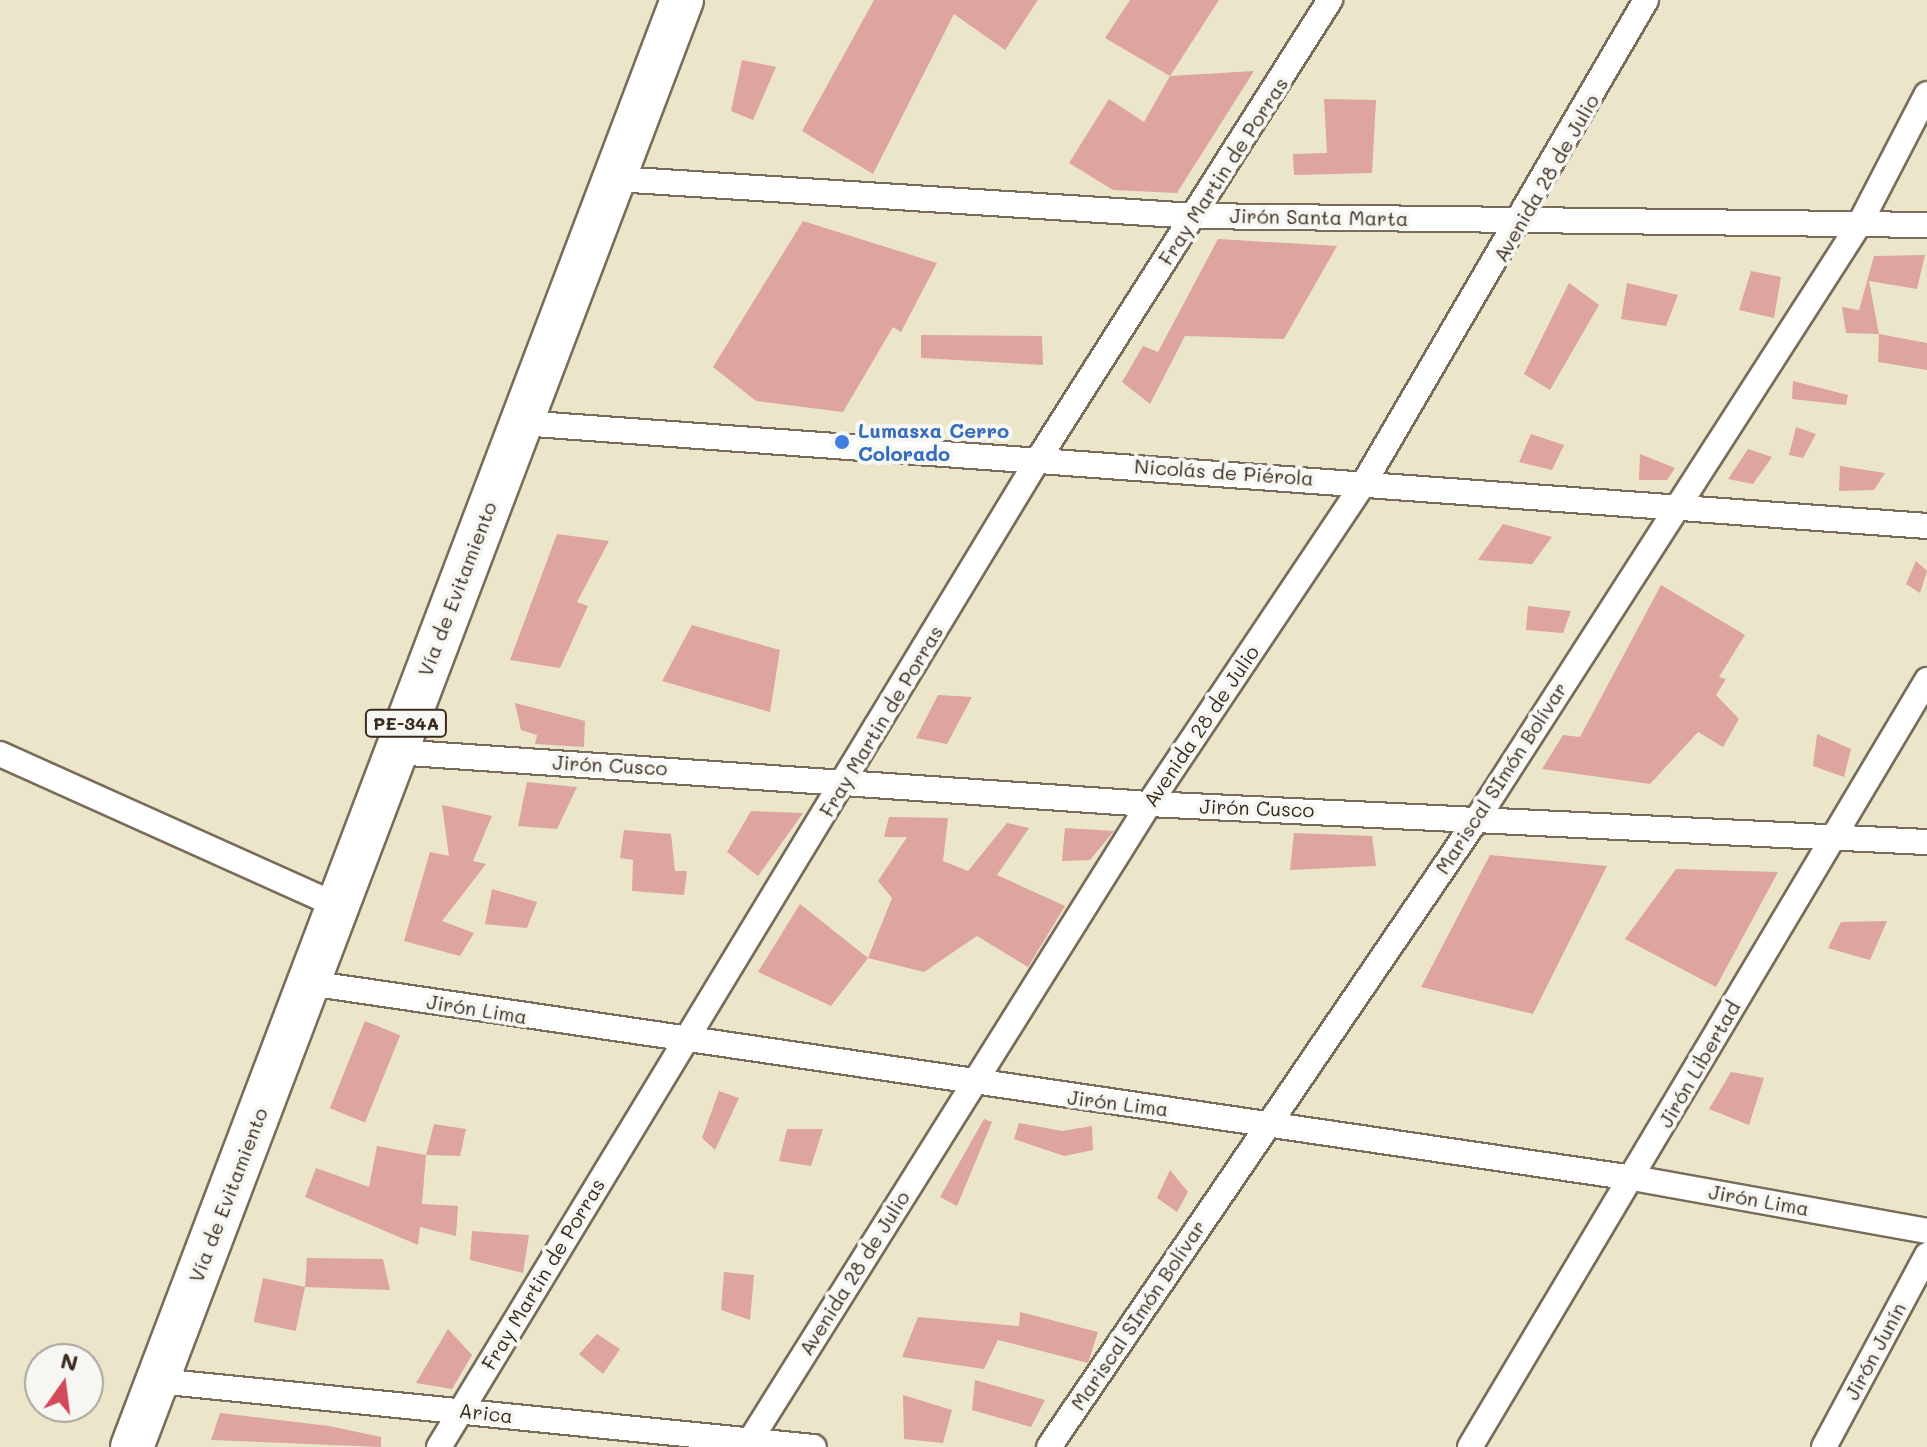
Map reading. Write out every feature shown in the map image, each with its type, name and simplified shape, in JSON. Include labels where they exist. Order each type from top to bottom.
[{"type":"highway","name":"Vía de Evitamiento","points":[[132,1447],[682,0]]},
{"type":"street","name":"Fray Martin de Porras","points":[[439,1447],[684,1040],[848,779],[1039,458],[1330,0]]},
{"type":"street","name":"Avenida 28 de Julio","points":[[749,1443],[1149,804],[1364,483],[1523,219],[1646,0]]},
{"type":"street","name":"Mariscal SImón Bolívar","points":[[1049,1447],[1479,816],[1860,223],[1927,94]]},
{"type":"street","name":"Jirón Santa Marta","points":[[616,179],[1194,216],[1927,225]]},
{"type":"street","name":"Nicolás de Piérola","points":[[521,423],[1039,458],[1927,526]]},
{"type":"street","name":"Jirón Libertad","points":[[1470,1447],[1633,1178],[1831,836],[1927,680]]},
{"type":"street","name":"Jirón Cusco","points":[[395,752],[848,779],[1149,804],[1479,816],[1927,842]]},
{"type":"street","points":[[0,754],[338,906]]},
{"type":"street","name":"Jirón Lima","points":[[309,983],[971,1084],[1268,1122],[1633,1178],[1927,1231]]},
{"type":"street","name":"Jirón Junín","points":[[1824,1447],[1927,1255]]},
{"type":"street","name":"Arica","points":[[158,1381],[749,1443],[814,1447]]},
{"type":"building","points":[[874,0],[1038,0],[1005,50],[954,14],[873,174],[802,131]]},
{"type":"building","points":[[1130,0],[1219,0],[1170,76],[1105,38]]},
{"type":"building","points":[[742,60],[776,67],[753,120],[731,111]]},
{"type":"building","points":[[1254,71],[1177,193],[1113,190],[1069,163],[1109,99],[1144,122],[1170,76]]},
{"type":"building","points":[[1324,99],[1376,100],[1372,173],[1294,175],[1293,154],[1327,153]]},
{"type":"building","points":[[803,221],[937,263],[901,332],[893,327],[843,412],[756,401],[713,367]]},
{"type":"building","points":[[1218,239],[1337,246],[1284,339],[1185,336],[1150,404],[1122,382],[1143,346],[1158,352]]},
{"type":"building","points":[[1925,255],[1917,289],[1869,281],[1879,334],[1846,333],[1842,307],[1859,310],[1874,256]]},
{"type":"building","points":[[1751,271],[1781,277],[1774,318],[1739,310]]},
{"type":"building","points":[[1569,283],[1599,305],[1550,390],[1524,374]]},
{"type":"building","points":[[1627,283],[1678,295],[1666,326],[1621,319]]},
{"type":"building","points":[[1879,334],[1927,343],[1927,370],[1878,362]]},
{"type":"building","points":[[921,335],[1042,336],[1043,365],[921,358]]},
{"type":"building","points":[[1793,381],[1848,395],[1846,405],[1792,399]]},
{"type":"building","points":[[1796,427],[1816,434],[1803,458],[1789,455]]},
{"type":"building","points":[[1531,434],[1564,445],[1552,470],[1519,462]]},
{"type":"building","points":[[1748,449],[1772,457],[1753,484],[1728,479]]},
{"type":"building","points":[[1640,454],[1675,468],[1667,480],[1639,480]]},
{"type":"building","points":[[1840,466],[1885,473],[1874,490],[1839,491]]},
{"type":"building","points":[[1503,524],[1552,537],[1532,564],[1478,560]]},
{"type":"building","points":[[557,534],[609,541],[577,602],[588,606],[560,668],[510,660]]},
{"type":"building","points":[[1916,561],[1927,571],[1920,593],[1906,584]]},
{"type":"building","points":[[1661,585],[1745,635],[1719,677],[1726,679],[1716,695],[1739,719],[1723,747],[1698,732],[1650,784],[1542,769],[1563,735],[1580,737]]},
{"type":"building","points":[[1528,606],[1571,611],[1563,633],[1526,630]]},
{"type":"building","points":[[692,625],[780,650],[770,712],[662,681]]},
{"type":"building","points":[[938,695],[972,697],[947,744],[916,738]]},
{"type":"building","points":[[515,703],[585,721],[584,747],[535,744],[537,735],[521,730]]},
{"type":"building","points":[[1817,734],[1851,749],[1844,777],[1813,766]]},
{"type":"building","points":[[527,782],[577,787],[557,829],[518,826]]},
{"type":"building","points":[[442,805],[492,816],[473,861],[486,864],[442,921],[474,933],[460,956],[404,941],[430,852],[449,856]]},
{"type":"building","points":[[751,811],[803,813],[758,876],[727,852]]},
{"type":"building","points":[[889,817],[948,818],[943,861],[968,871],[1007,823],[1029,828],[997,875],[1065,906],[1028,967],[977,936],[924,972],[868,958],[892,898],[878,881],[907,837],[884,837]]},
{"type":"building","points":[[1065,828],[1114,831],[1090,860],[1062,861]]},
{"type":"building","points":[[624,830],[671,834],[675,871],[687,871],[684,895],[632,891],[633,860],[620,858]]},
{"type":"building","points":[[1294,833],[1372,836],[1376,866],[1290,870]]},
{"type":"building","points":[[1490,855],[1607,866],[1533,1014],[1421,987]]},
{"type":"building","points":[[1676,869],[1778,872],[1716,987],[1625,939]]},
{"type":"building","points":[[492,889],[537,902],[527,928],[485,924]]},
{"type":"building","points":[[800,904],[868,958],[831,1006],[758,972]]},
{"type":"building","points":[[1887,921],[1870,960],[1828,948],[1841,922]]},
{"type":"building","points":[[365,1021],[400,1035],[365,1122],[330,1108]]},
{"type":"building","points":[[1731,1072],[1764,1078],[1749,1125],[1709,1109]]},
{"type":"building","points":[[719,1091],[739,1098],[715,1150],[702,1138]]},
{"type":"building","points":[[984,1119],[992,1122],[957,1206],[940,1197]]},
{"type":"building","points":[[1019,1123],[1062,1131],[1092,1126],[1093,1150],[1064,1156],[1014,1139]]},
{"type":"building","points":[[434,1124],[466,1129],[460,1156],[426,1155]]},
{"type":"building","points":[[787,1129],[823,1129],[811,1166],[779,1161]]},
{"type":"building","points":[[377,1146],[426,1155],[422,1204],[458,1206],[456,1236],[420,1227],[418,1245],[305,1197],[316,1168],[369,1187]]},
{"type":"building","points":[[1170,1170],[1188,1192],[1177,1212],[1157,1198]]},
{"type":"building","points":[[472,1231],[529,1235],[523,1273],[470,1260]]},
{"type":"building","points":[[307,1258],[383,1259],[390,1290],[305,1287]]},
{"type":"building","points":[[724,1272],[754,1275],[750,1320],[721,1310]]},
{"type":"building","points":[[263,1278],[305,1287],[296,1331],[254,1322]]},
{"type":"building","points":[[1020,1312],[1098,1332],[1088,1363],[998,1340],[984,1369],[902,1357],[918,1317],[1019,1326]]},
{"type":"building","points":[[448,1329],[472,1355],[452,1389],[416,1383]]},
{"type":"building","points":[[597,1334],[620,1349],[603,1374],[579,1354]]},
{"type":"building","points":[[975,1380],[1045,1400],[1031,1427],[972,1410]]},
{"type":"building","points":[[903,1395],[952,1410],[943,1443],[904,1439]]},
{"type":"building","points":[[220,1413],[329,1426],[381,1437],[381,1447],[211,1440]]},
{"type":"place","name":"Lumasxa Cerro Colorado","points":[[842,442]]}]
